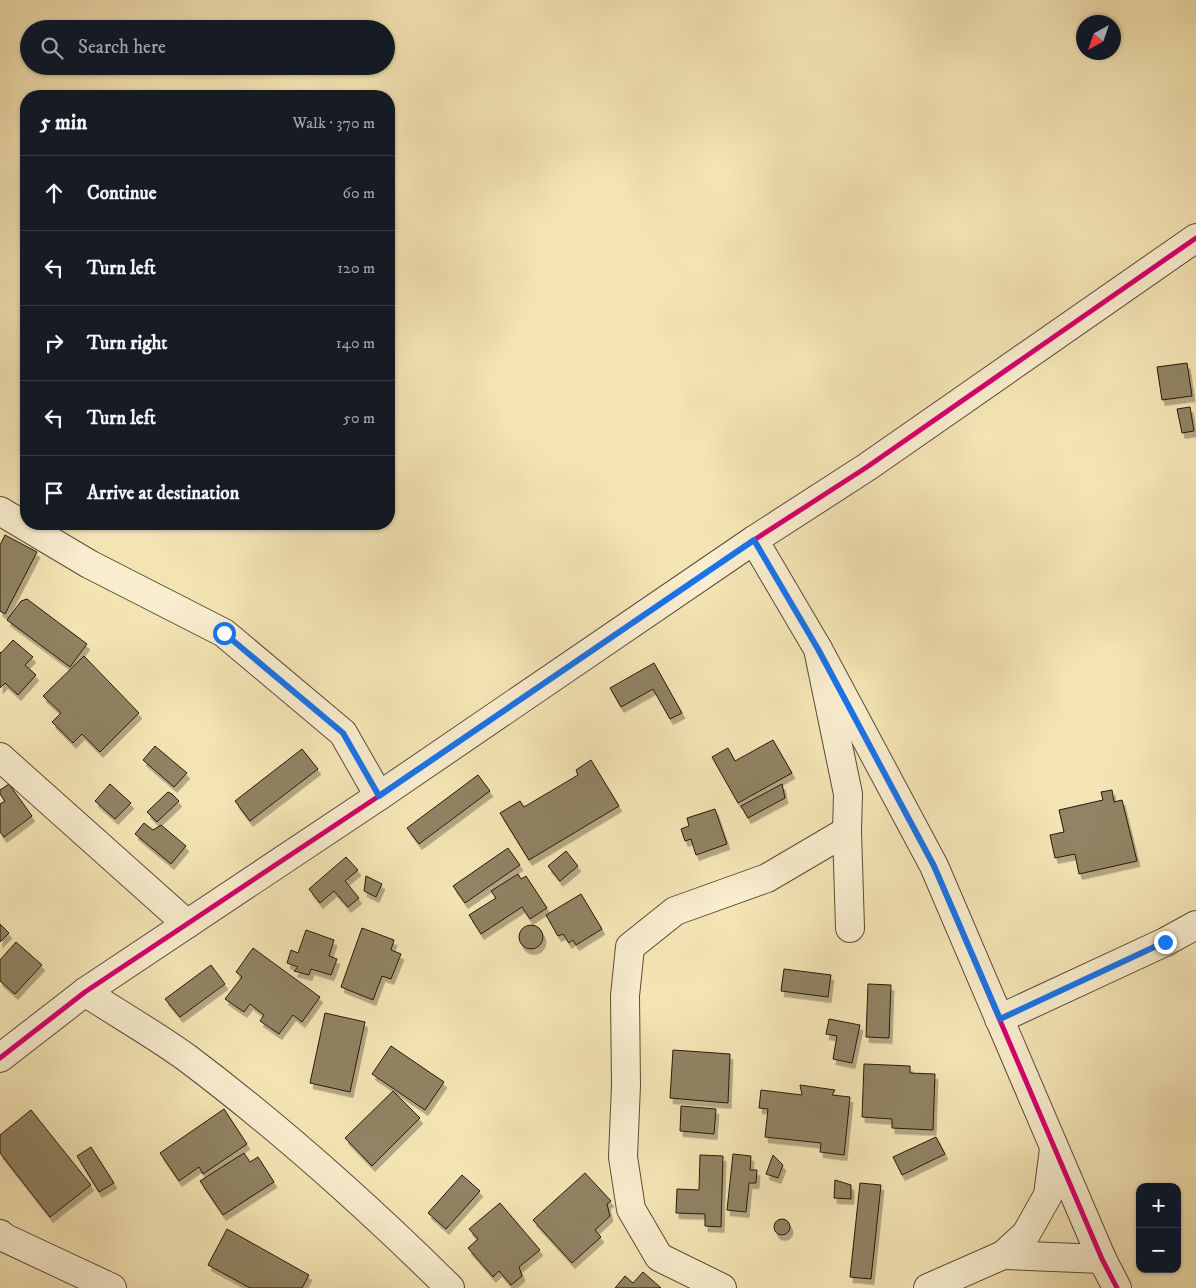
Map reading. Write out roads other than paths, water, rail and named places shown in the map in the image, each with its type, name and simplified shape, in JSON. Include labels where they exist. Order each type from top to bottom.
[{"type":"street","points":[[0,1058],[85,992],[379,796],[754,540],[866,467],[1196,238]]},
{"type":"street","points":[[0,510],[20,522]]},
{"type":"street","points":[[33,530],[89,564],[224,633],[343,733],[379,796]]},
{"type":"street","points":[[754,540],[818,649],[934,866],[1102,1259],[1117,1288]]},
{"type":"street","points":[[818,649],[848,794],[847,831],[850,928]]},
{"type":"street","points":[[0,757],[187,924]]},
{"type":"street","points":[[722,1288],[659,1257],[631,1208],[623,1157],[626,1085],[625,996],[630,947],[675,911],[767,878],[847,831]]},
{"type":"street","points":[[1000,1019],[1165,942],[1196,925]]},
{"type":"street","points":[[85,992],[185,1057],[299,1148],[395,1234],[450,1288]]},
{"type":"street","points":[[928,1288],[1003,1255],[1026,1234],[1048,1195],[1054,1147]]},
{"type":"street","points":[[0,1234],[112,1288]]},
{"type":"street","points":[[1003,1255],[1102,1259]]}]
